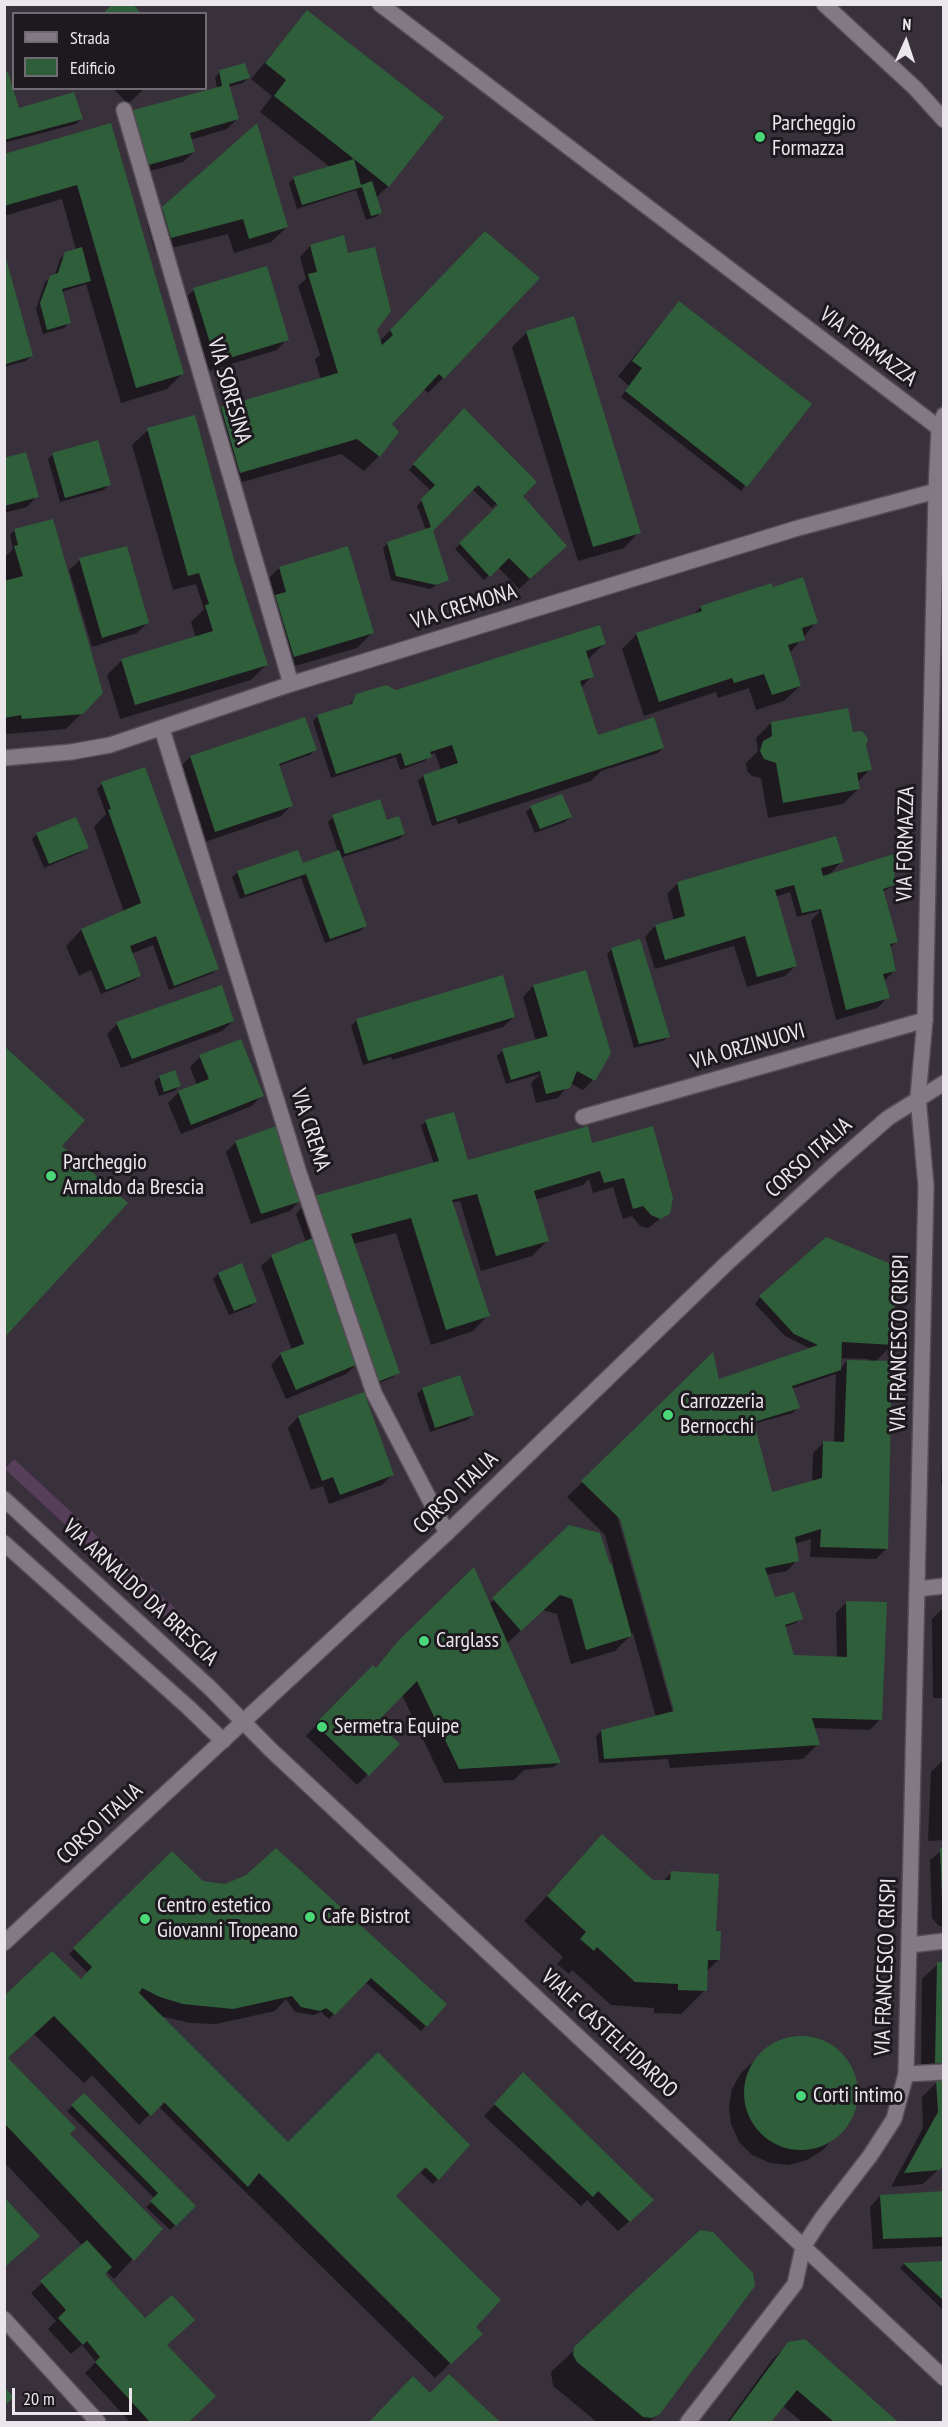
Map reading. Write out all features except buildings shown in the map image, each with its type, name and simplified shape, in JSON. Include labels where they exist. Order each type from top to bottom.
[{"type":"street","name":"VIA FORMAZZA","points":[[380,4],[941,422],[936,491],[925,1020],[918,1097]]},
{"type":"street","points":[[824,4],[915,88],[944,120]]},
{"type":"street","name":"VIA SORESINA","points":[[124,110],[291,684]]},
{"type":"street","name":"VIA CREMONA","points":[[4,758],[72,752],[110,745],[291,684],[798,528],[936,491]]},
{"type":"street","name":"VIA CREMA","points":[[162,729],[299,1173],[374,1393],[447,1533]]},
{"type":"street","name":"VIA ORZINUOVI","points":[[583,1117],[925,1020]]},
{"type":"street","name":"CORSO ITALIA","points":[[4,1943],[447,1533],[742,1249],[855,1146],[918,1097],[944,1083]]},
{"type":"street","name":"VIA FRANCESCO CRISPI","points":[[688,2422],[795,2284],[803,2247],[888,2130],[899,2107],[906,2074],[926,1186],[918,1097]]},
{"type":"street","name":"VIA ARNALDO DA BRESCIA","points":[[4,1499],[210,1688],[243,1723]]},
{"type":"street","points":[[4,1543],[189,1707],[223,1741]]},
{"type":"street","points":[[917,1589],[944,1586]]},
{"type":"street","name":"VIALE CASTELFIDARDO","points":[[243,1723],[944,2378]]},
{"type":"street","points":[[910,1945],[944,1941]]},
{"type":"street","points":[[906,2074],[944,2072]]},
{"type":"street","points":[[4,2319],[98,2422]]},
{"type":"shaded area","points":[[14,1459],[193,1625],[184,1635],[5,1469]]},
{"type":"place","name":"Parcheggio Formazza","points":[[760,137]]},
{"type":"place","name":"Parcheggio Arnaldo da Brescia","points":[[51,1176]]},
{"type":"place","name":"Carrozzeria Bernocchi","points":[[668,1415]]},
{"type":"place","name":"Carglass","points":[[424,1641]]},
{"type":"place","name":"Sermetra Equipe","points":[[322,1727]]},
{"type":"place","name":"Cafe Bistrot","points":[[310,1917]]},
{"type":"place","name":"Centro estetico Giovanni Tropeano","points":[[145,1919]]},
{"type":"place","name":"Corti intimo","points":[[801,2096]]}]
